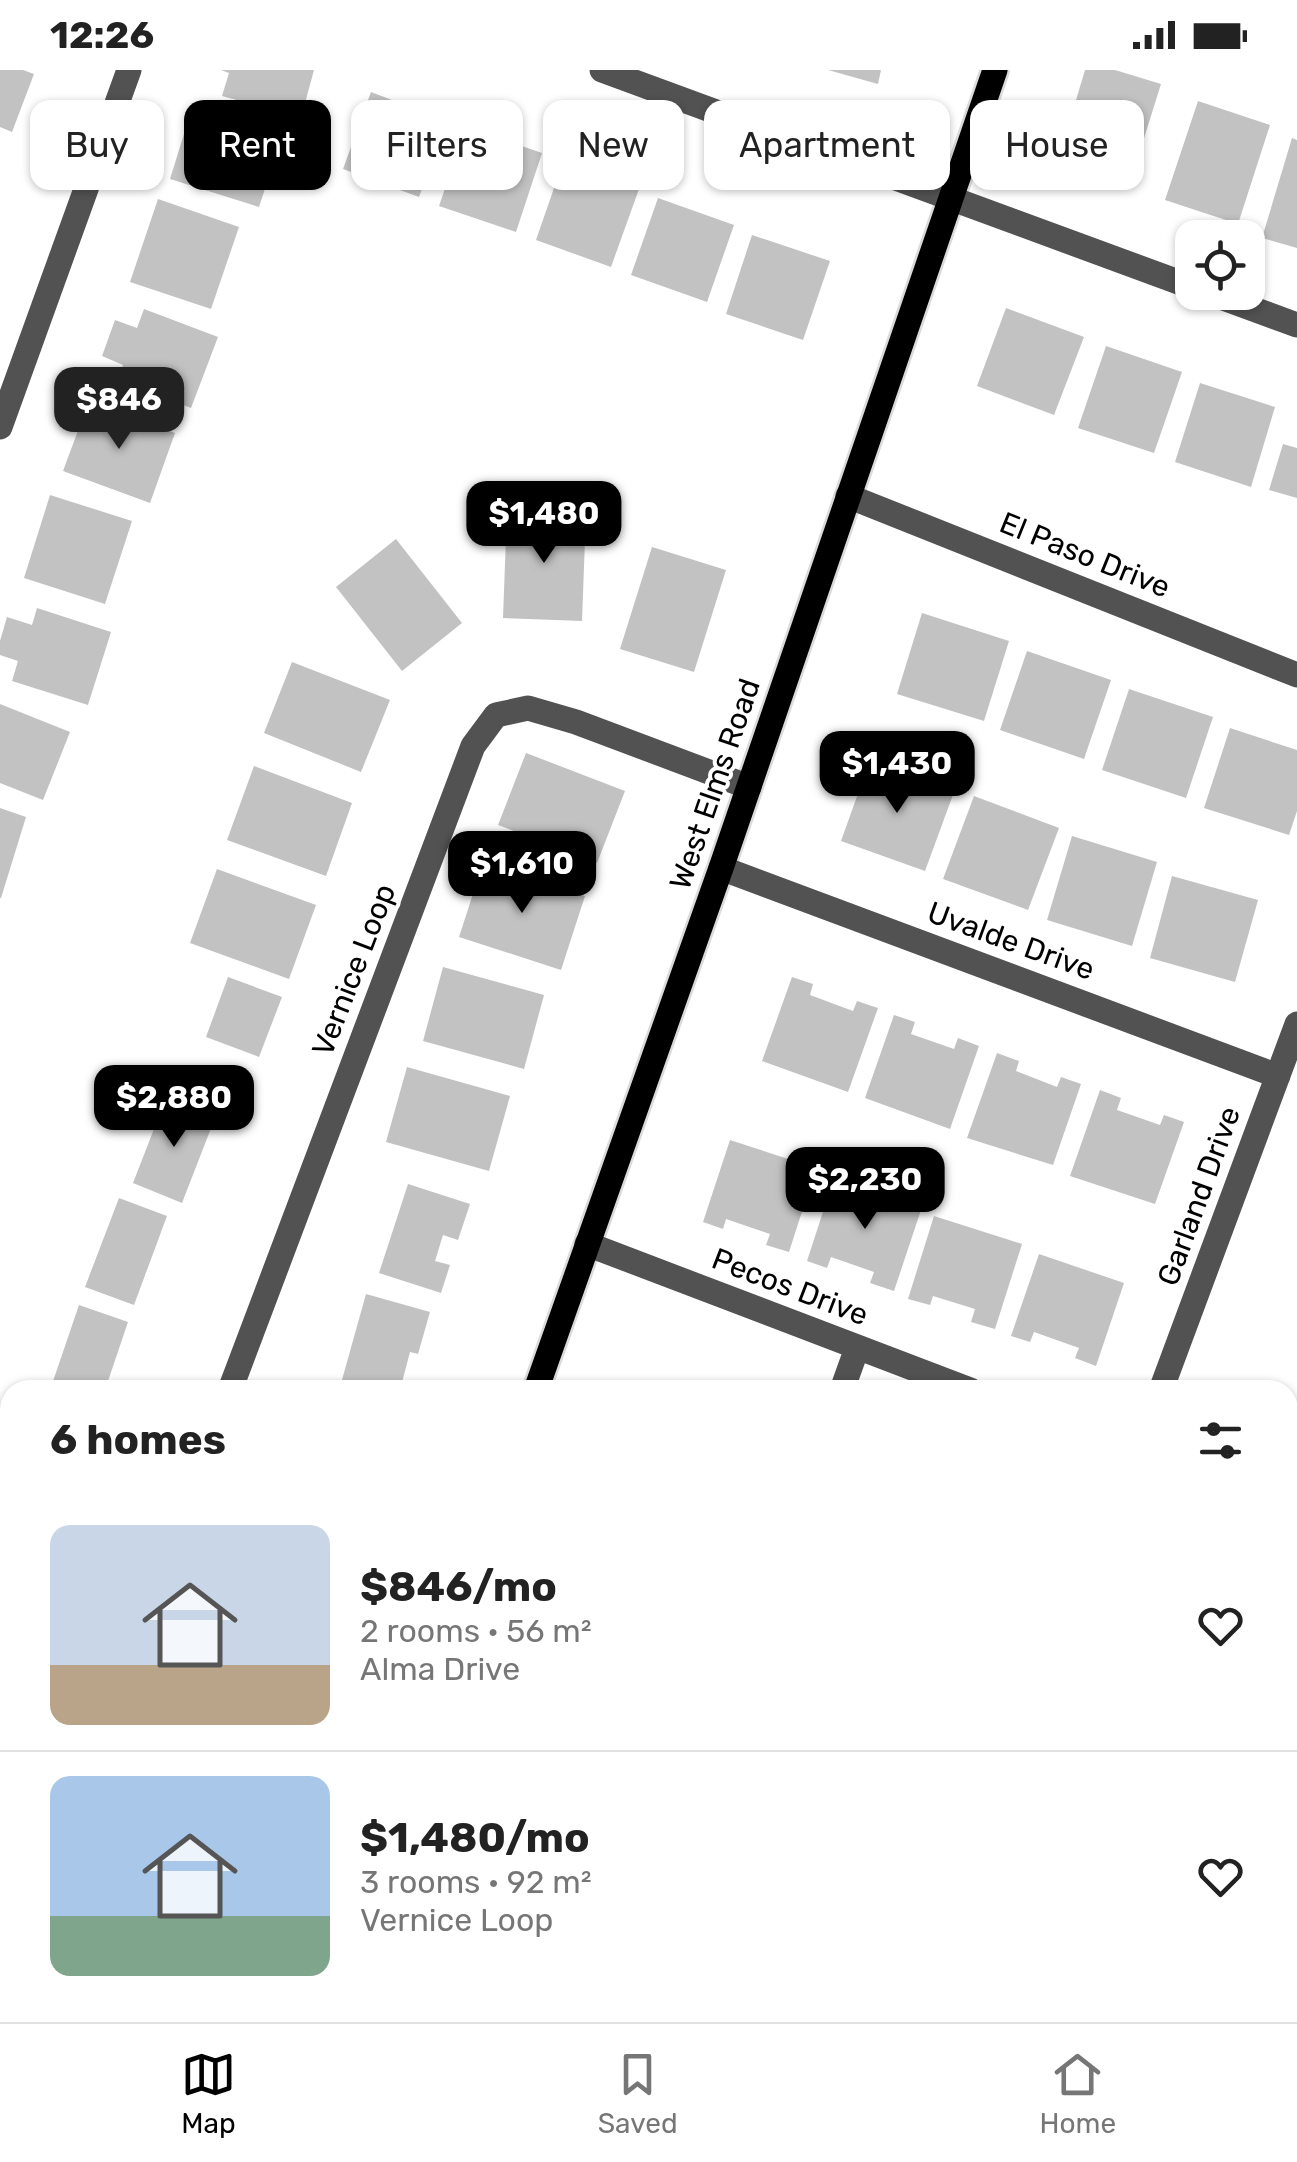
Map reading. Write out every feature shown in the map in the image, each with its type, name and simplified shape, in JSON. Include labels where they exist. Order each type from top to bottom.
[{"type":"main road","name":"West Elms Road","points":[[539,1380],[721,868],[995,70]]},
{"type":"street","points":[[0,427],[129,70]]},
{"type":"street","points":[[602,70],[1175,281]]},
{"type":"street","points":[[1255,310],[1297,326]]},
{"type":"street","name":"El Paso Drive","points":[[848,496],[1297,675]]},
{"type":"street","name":"Vernice Loop","points":[[234,1380],[473,746],[496,714],[528,708],[576,722],[748,787]]},
{"type":"street","name":"Uvalde Drive","points":[[721,868],[1278,1076]]},
{"type":"street","name":"Garland Drive","points":[[1165,1380],[1297,1024]]},
{"type":"street","name":"Pecos Drive","points":[[587,1244],[943,1380]]},
{"type":"street","points":[[846,1380],[858,1348]]},
{"type":"building","points":[[0,70],[34,74],[12,132],[0,127]]},
{"type":"building","points":[[221,70],[314,70],[306,100],[236,100],[222,96],[229,73]]},
{"type":"building","points":[[828,70],[881,70],[878,84]]},
{"type":"building","points":[[1085,70],[1115,70],[1161,84],[1144,138],[1144,100],[1076,100]]},
{"type":"building","points":[[371,92],[392,100],[368,100]]},
{"type":"building","points":[[1198,101],[1270,125],[1239,220],[1226,220],[1165,200]]},
{"type":"building","points":[[184,134],[184,183],[170,179]]},
{"type":"building","points":[[1292,138],[1297,140],[1297,248],[1265,239]]},
{"type":"building","points":[[523,146],[542,153],[516,232],[439,206],[444,190],[523,190]]},
{"type":"building","points":[[351,147],[351,172],[343,169]]},
{"type":"building","points":[[205,190],[265,190],[259,207]]},
{"type":"building","points":[[400,190],[422,190],[419,197]]},
{"type":"building","points":[[553,190],[639,190],[611,267],[536,240]]},
{"type":"building","points":[[658,198],[734,225],[707,302],[631,275]]},
{"type":"building","points":[[158,199],[239,227],[211,309],[130,282]]},
{"type":"building","points":[[752,235],[830,261],[803,340],[726,314]]},
{"type":"building","points":[[1006,308],[1084,337],[1054,415],[977,386]]},
{"type":"building","points":[[144,309],[218,337],[191,408],[118,380],[123,365],[102,356],[115,320],[137,328]]},
{"type":"building","points":[[1106,346],[1182,372],[1154,453],[1078,428]]},
{"type":"building","points":[[1200,383],[1275,407],[1251,487],[1175,462]]},
{"type":"building","points":[[89,401],[175,433],[150,503],[63,471]]},
{"type":"building","points":[[1283,444],[1297,448],[1297,498],[1269,490]]},
{"type":"building","points":[[50,495],[132,521],[105,604],[24,578]]},
{"type":"building","points":[[507,510],[586,513],[582,621],[503,618]]},
{"type":"building","points":[[396,539],[462,623],[402,671],[336,587]]},
{"type":"building","points":[[652,547],[726,570],[694,672],[620,649]]},
{"type":"building","points":[[37,608],[111,632],[88,705],[12,681],[18,661],[0,655],[7,617],[32,625]]},
{"type":"building","points":[[922,613],[1009,641],[984,721],[897,694]]},
{"type":"building","points":[[1027,651],[1111,680],[1084,759],[1000,730]]},
{"type":"building","points":[[292,662],[390,700],[361,772],[264,733]]},
{"type":"building","points":[[1129,689],[1213,717],[1186,798],[1102,770]]},
{"type":"building","points":[[0,704],[70,732],[43,800],[0,783]]},
{"type":"building","points":[[1230,728],[1297,750],[1297,811],[1289,835],[1204,808]]},
{"type":"building","points":[[526,753],[625,791],[597,863],[498,825]]},
{"type":"building","points":[[870,760],[954,792],[925,871],[841,841]]},
{"type":"building","points":[[254,766],[352,803],[326,876],[227,840]]},
{"type":"building","points":[[974,796],[1059,828],[1028,910],[943,879]]},
{"type":"building","points":[[0,808],[26,817],[1,898],[0,898]]},
{"type":"building","points":[[1072,836],[1157,862],[1132,946],[1047,920]]},
{"type":"building","points":[[483,863],[585,896],[561,970],[459,937]]},
{"type":"building","points":[[217,869],[316,905],[289,979],[190,943]]},
{"type":"building","points":[[1172,876],[1258,900],[1235,982],[1150,958]]},
{"type":"building","points":[[443,967],[544,995],[524,1069],[423,1041]]},
{"type":"building","points":[[228,977],[282,997],[259,1057],[206,1037]]},
{"type":"building","points":[[792,977],[813,984],[810,995],[853,1011],[857,1001],[878,1008],[848,1092],[762,1061]]},
{"type":"building","points":[[894,1015],[915,1022],[911,1034],[954,1049],[958,1038],[979,1046],[950,1129],[865,1098]]},
{"type":"building","points":[[997,1053],[1019,1061],[1016,1071],[1057,1087],[1061,1077],[1081,1084],[1053,1165],[967,1138]]},
{"type":"building","points":[[407,1067],[510,1096],[489,1171],[386,1142]]},
{"type":"building","points":[[1100,1090],[1121,1098],[1117,1110],[1160,1125],[1164,1115],[1184,1122],[1155,1204],[1070,1176]]},
{"type":"building","points":[[166,1098],[215,1118],[182,1203],[133,1183]]},
{"type":"building","points":[[730,1140],[816,1168],[789,1252],[766,1245],[770,1234],[726,1219],[723,1229],[703,1222]]},
{"type":"building","points":[[834,1178],[922,1207],[894,1291],[870,1283],[874,1272],[831,1257],[827,1268],[807,1261]]},
{"type":"building","points":[[408,1184],[470,1204],[458,1240],[443,1235],[435,1261],[450,1265],[441,1293],[379,1273]]},
{"type":"building","points":[[119,1198],[167,1216],[134,1305],[85,1287]]},
{"type":"building","points":[[934,1216],[1022,1244],[995,1329],[971,1322],[975,1309],[933,1296],[930,1305],[908,1299]]},
{"type":"building","points":[[1039,1254],[1124,1283],[1096,1366],[1075,1358],[1079,1348],[1034,1332],[1030,1342],[1011,1336]]},
{"type":"building","points":[[366,1294],[430,1312],[418,1354],[410,1352],[403,1380],[342,1380]]},
{"type":"building","points":[[79,1305],[128,1322],[108,1380],[53,1380]]}]
